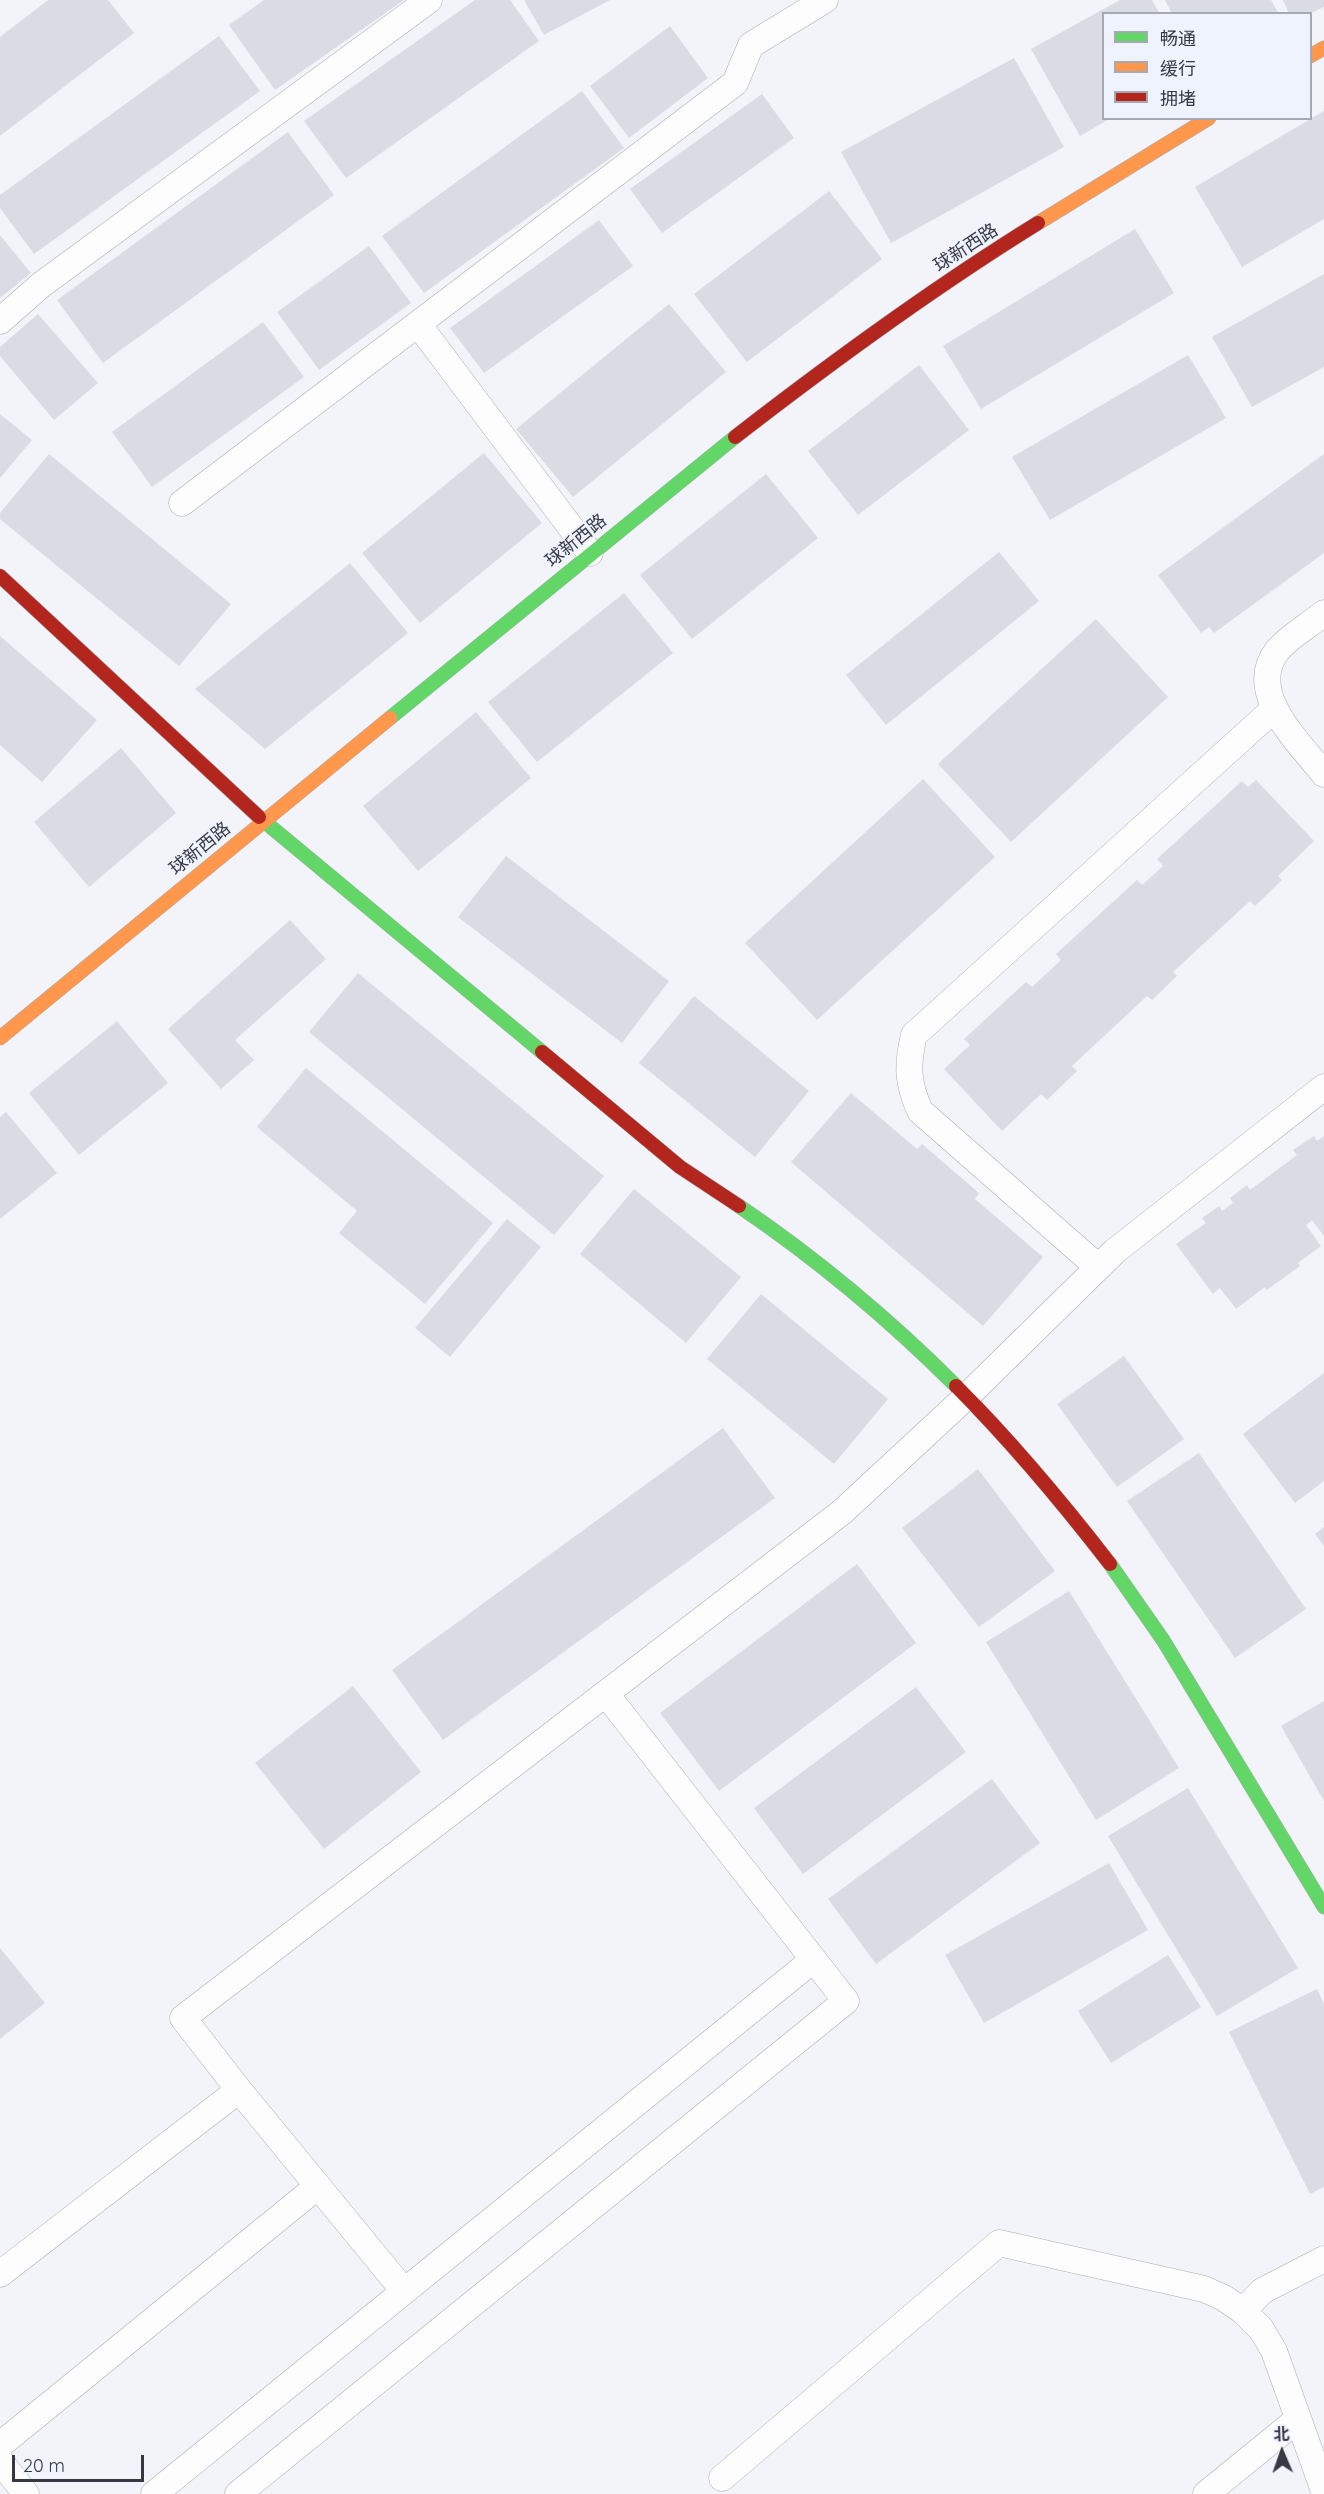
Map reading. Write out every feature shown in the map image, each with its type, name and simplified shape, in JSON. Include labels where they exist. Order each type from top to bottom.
[{"type":"street","name":"球新西路","points":[[0,1038],[590,553],[830,363],[965,268],[1206,120]]},
{"type":"street","points":[[0,576],[263,820],[680,1167],[764,1223],[845,1284],[922,1352],[993,1424],[1054,1492],[1111,1565],[1163,1640],[1324,1907]]},
{"type":"lane","points":[[0,321],[40,285],[429,0]]},
{"type":"lane","points":[[182,503],[735,83],[751,45],[825,0]]},
{"type":"lane","points":[[418,324],[590,553]]},
{"type":"lane","points":[[1324,613],[1278,650],[1267,676],[1267,693],[1274,709],[1324,774]]},
{"type":"lane","points":[[1098,1267],[920,1111],[909,1079],[908,1060],[914,1035],[1274,709]]},
{"type":"lane","points":[[404,2291],[183,2018],[842,1512],[966,1397],[1115,1251],[1324,1087]]},
{"type":"lane","points":[[238,2494],[846,2001],[606,1694]]},
{"type":"lane","points":[[154,2494],[813,1960]]},
{"type":"lane","points":[[0,2274],[239,2090]]},
{"type":"lane","points":[[0,2445],[318,2186]]},
{"type":"lane","points":[[722,2478],[999,2243],[1204,2289],[1224,2298],[1243,2311],[1261,2329],[1274,2351],[1324,2491]]},
{"type":"lane","points":[[1243,2311],[1263,2291],[1324,2259]]},
{"type":"lane","points":[[1206,2494],[1298,2419]]},
{"type":"lane","points":[[0,2461],[26,2494]]},
{"type":"building","points":[[48,0],[108,0],[134,33],[0,136],[0,37]]},
{"type":"building","points":[[264,0],[404,0],[275,90],[229,25]]},
{"type":"building","points":[[475,0],[510,0],[539,41],[346,178],[304,121]]},
{"type":"building","points":[[524,0],[610,0],[544,35]]},
{"type":"building","points":[[1120,0],[1152,0],[1159,12],[1102,12],[1102,120],[1108,120],[1080,136],[1031,49]]},
{"type":"building","points":[[1165,0],[1271,0],[1278,12],[1171,12]]},
{"type":"building","points":[[1283,0],[1324,0],[1324,7],[1312,13],[1288,12]]},
{"type":"building","points":[[670,26],[708,78],[629,138],[590,86]]},
{"type":"building","points":[[219,36],[260,91],[34,254],[0,208],[0,195]]},
{"type":"building","points":[[1014,58],[1064,147],[891,243],[841,152]]},
{"type":"building","points":[[582,91],[624,148],[424,293],[382,236]]},
{"type":"building","points":[[762,94],[794,138],[662,233],[630,189]]},
{"type":"building","points":[[1324,111],[1324,219],[1242,267],[1195,187]]},
{"type":"building","points":[[288,132],[334,195],[103,363],[57,300]]},
{"type":"building","points":[[829,191],[882,259],[747,362],[694,294]]},
{"type":"building","points":[[599,220],[633,266],[484,373],[450,328]]},
{"type":"building","points":[[1135,229],[1174,293],[981,409],[943,346]]},
{"type":"building","points":[[0,235],[31,273],[0,298]]},
{"type":"building","points":[[369,246],[411,303],[319,370],[277,312]]},
{"type":"building","points":[[1324,274],[1324,367],[1252,407],[1212,337]]},
{"type":"building","points":[[669,304],[726,372],[573,497],[516,429]]},
{"type":"building","points":[[38,314],[98,383],[54,420],[0,356],[0,347]]},
{"type":"building","points":[[263,322],[304,377],[152,487],[112,432]]},
{"type":"building","points":[[1188,355],[1226,418],[1050,520],[1012,457]]},
{"type":"building","points":[[919,365],[969,430],[858,515],[808,451]]},
{"type":"building","points":[[0,414],[32,440],[0,478]]},
{"type":"building","points":[[484,453],[542,523],[420,623],[362,553]]},
{"type":"building","points":[[49,454],[231,604],[179,666],[0,519],[0,513]]},
{"type":"building","points":[[1324,454],[1324,553],[1214,633],[1209,627],[1201,633],[1158,575]]},
{"type":"building","points":[[766,474],[818,538],[692,639],[640,575]]},
{"type":"building","points":[[999,552],[1039,601],[886,725],[846,675]]},
{"type":"building","points":[[350,563],[408,633],[265,749],[195,689]]},
{"type":"building","points":[[624,593],[673,653],[537,762],[488,702]]},
{"type":"building","points":[[1096,619],[1168,697],[1011,842],[938,764]]},
{"type":"building","points":[[0,636],[97,720],[42,782],[0,745]]},
{"type":"building","points":[[476,712],[531,778],[418,871],[363,806]]},
{"type":"building","points":[[121,748],[176,813],[89,887],[34,822]]},
{"type":"building","points":[[923,779],[995,857],[817,1020],[745,943]]},
{"type":"building","points":[[1256,780],[1314,841],[1278,876],[1282,880],[1255,906],[1250,901],[1173,972],[1177,976],[1152,1000],[1147,996],[1072,1066],[1077,1071],[1047,1100],[1041,1094],[1002,1131],[944,1069],[970,1045],[964,1039],[1026,982],[1032,987],[1061,960],[1056,954],[1137,880],[1142,885],[1163,866],[1157,859],[1242,781],[1248,787]]},
{"type":"building","points":[[506,856],[669,981],[622,1043],[458,917]]},
{"type":"building","points":[[290,920],[326,959],[235,1040],[254,1060],[221,1089],[168,1029]]},
{"type":"building","points":[[358,973],[604,1176],[554,1235],[309,1032]]},
{"type":"building","points":[[694,996],[809,1091],[755,1157],[639,1063]]},
{"type":"building","points":[[117,1021],[168,1083],[79,1155],[29,1093]]},
{"type":"building","points":[[306,1068],[493,1223],[425,1304],[339,1233],[357,1211],[257,1127]]},
{"type":"building","points":[[851,1093],[917,1149],[922,1144],[979,1193],[975,1199],[1043,1257],[983,1326],[791,1162]]},
{"type":"building","points":[[6,1112],[57,1173],[0,1219],[0,1117]]},
{"type":"building","points":[[1314,1136],[1317,1141],[1324,1136],[1324,1236],[1312,1220],[1306,1225],[1321,1246],[1298,1263],[1300,1266],[1267,1290],[1265,1287],[1236,1309],[1220,1288],[1213,1294],[1176,1244],[1206,1223],[1202,1218],[1219,1206],[1222,1211],[1233,1203],[1230,1198],[1247,1185],[1250,1190],[1297,1155],[1293,1150]]},
{"type":"building","points":[[634,1189],[741,1277],[686,1343],[580,1254]]},
{"type":"building","points":[[507,1219],[541,1247],[450,1357],[415,1328]]},
{"type":"building","points":[[761,1294],[888,1399],[834,1464],[707,1359]]},
{"type":"building","points":[[1124,1356],[1184,1439],[1117,1487],[1057,1404]]},
{"type":"building","points":[[1324,1373],[1324,1481],[1295,1503],[1243,1434]]},
{"type":"building","points":[[723,1428],[775,1498],[443,1740],[392,1670]]},
{"type":"building","points":[[1199,1453],[1306,1609],[1235,1658],[1127,1501]]},
{"type":"building","points":[[978,1469],[1055,1571],[979,1627],[902,1528]]},
{"type":"building","points":[[1324,1527],[1324,1546],[1315,1534]]},
{"type":"building","points":[[857,1564],[916,1643],[719,1791],[660,1713]]},
{"type":"building","points":[[1069,1591],[1179,1768],[1096,1820],[986,1642]]},
{"type":"building","points":[[353,1686],[421,1772],[324,1849],[255,1763]]},
{"type":"building","points":[[916,1687],[966,1752],[803,1874],[754,1808]]},
{"type":"building","points":[[1324,1701],[1324,1801],[1281,1726]]},
{"type":"building","points":[[992,1779],[1040,1843],[876,1964],[828,1899]]},
{"type":"building","points":[[1188,1788],[1298,1968],[1217,2016],[1108,1836]]},
{"type":"building","points":[[1109,1863],[1148,1930],[984,2023],[945,1955]]},
{"type":"building","points":[[0,1948],[45,2003],[0,2039]]},
{"type":"building","points":[[1168,1955],[1201,2007],[1111,2063],[1078,2011]]},
{"type":"building","points":[[1317,1989],[1324,2004],[1324,2187],[1310,2194],[1229,2032]]},
{"type":"traffic: fast","points":[[390,718],[735,437]]},
{"type":"traffic: fast","points":[[259,817],[542,1052]]},
{"type":"traffic: fast","points":[[739,1206],[852,1291],[956,1386]]},
{"type":"traffic: fast","points":[[1110,1564],[1163,1640],[1324,1907]]},
{"type":"traffic: slow","points":[[1312,55],[1324,48]]},
{"type":"traffic: slow","points":[[1038,223],[1206,120]]},
{"type":"traffic: slow","points":[[0,1038],[390,718]]},
{"type":"traffic: jam","points":[[735,437],[884,326],[960,273],[1038,223]]},
{"type":"traffic: jam","points":[[0,576],[259,817]]},
{"type":"traffic: jam","points":[[542,1052],[680,1167],[739,1206]]},
{"type":"traffic: jam","points":[[956,1386],[1036,1473],[1110,1564]]}]
